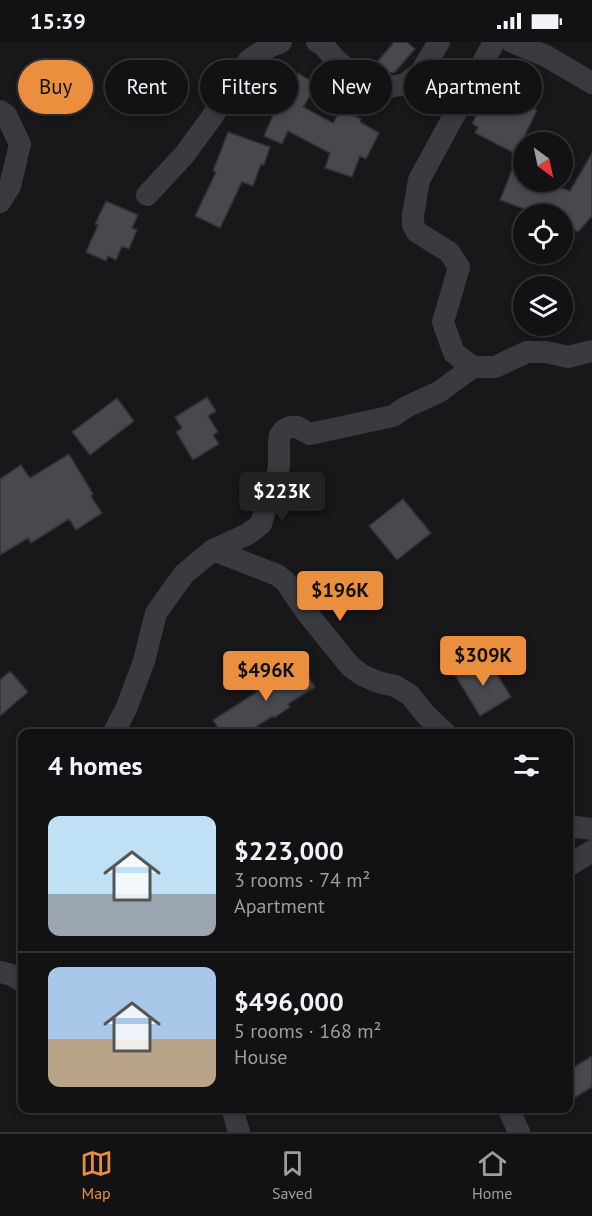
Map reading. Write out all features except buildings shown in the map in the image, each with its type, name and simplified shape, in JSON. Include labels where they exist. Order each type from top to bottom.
[{"type":"street","points":[[147,195],[206,126],[249,60],[281,42]]},
{"type":"street","points":[[317,42],[322,44],[337,61],[362,82],[384,88],[405,84],[421,72],[439,42]]},
{"type":"street","points":[[473,367],[454,353],[443,322],[459,267],[449,252],[417,232],[413,225],[412,215],[419,180],[494,42]]},
{"type":"street","points":[[512,42],[546,56],[592,83]]},
{"type":"street","points":[[0,111],[6,115],[20,144],[10,186],[0,202]]},
{"type":"street","points":[[116,729],[126,709],[144,661],[156,613],[184,574],[213,550],[248,534],[261,524],[275,487],[279,466],[280,435],[285,430],[297,427],[310,434],[393,416],[406,407],[439,392],[473,367],[495,367],[526,352],[546,352],[568,357],[592,351]]},
{"type":"street","points":[[213,550],[277,575],[285,581],[307,614],[351,666],[362,675],[395,686],[410,695],[441,729]]},
{"type":"street","points":[[573,827],[592,830]]},
{"type":"street","points":[[573,863],[592,851]]},
{"type":"street","points":[[0,972],[18,979]]},
{"type":"street","points":[[233,1113],[239,1132]]},
{"type":"street","points":[[510,1113],[519,1132]]}]
